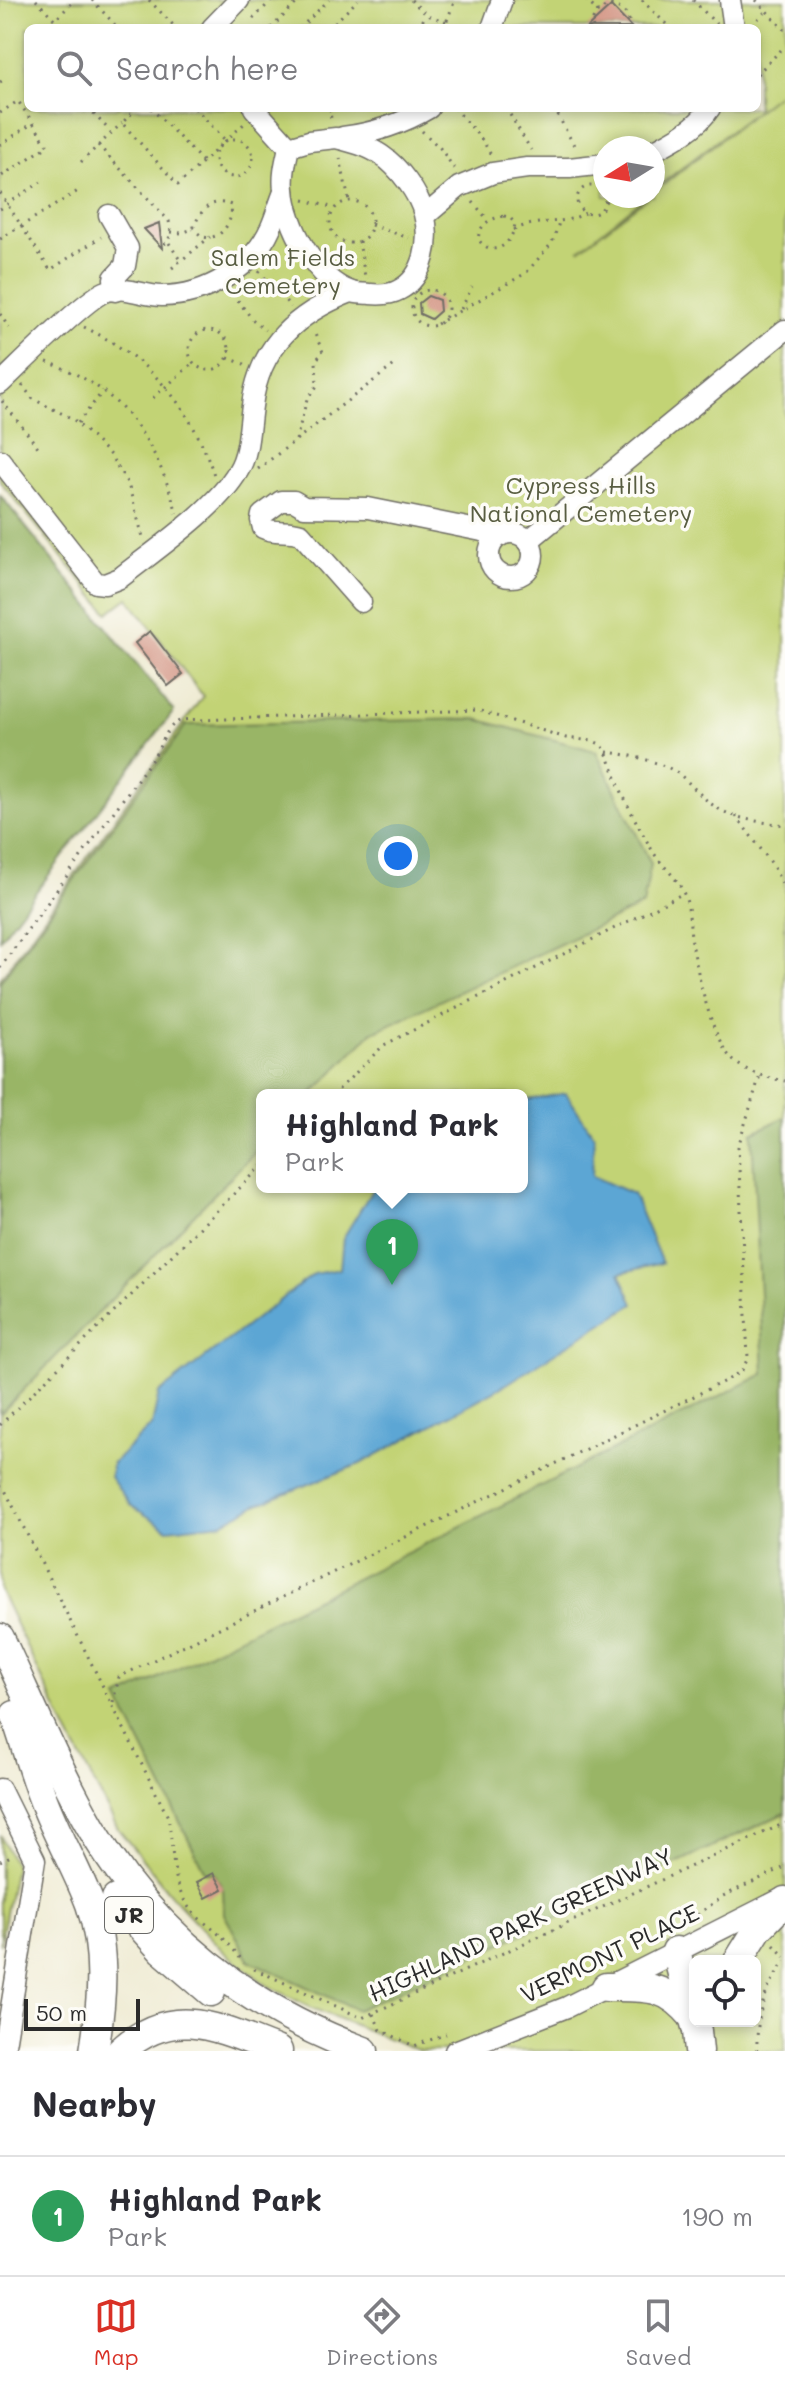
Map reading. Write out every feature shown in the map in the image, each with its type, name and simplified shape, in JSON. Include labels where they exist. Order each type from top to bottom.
[{"type":"highway","name":"JR","points":[[0,1638],[79,1805],[106,1853],[139,1897],[177,1938],[240,1990],[313,2030],[360,2050]]},
{"type":"highway","name":"JR","points":[[0,1682],[77,1842],[108,1889],[143,1931],[226,2004],[312,2051]]},
{"type":"highway","points":[[15,1715],[46,1806],[93,1916],[102,1984],[94,2051]]},
{"type":"highway","points":[[742,1955],[758,1929],[785,1899]]},
{"type":"highway","points":[[683,1949],[708,2033]]},
{"type":"highway","points":[[606,1987],[656,1989],[674,1998],[708,2033]]},
{"type":"highway","points":[[121,2051],[153,2029],[186,2023],[209,2025],[278,2051]]},
{"type":"street","points":[[493,24],[502,0]]},
{"type":"street","points":[[730,0],[733,24]]},
{"type":"street","points":[[215,24],[229,4]]},
{"type":"street","points":[[258,112],[289,147]]},
{"type":"street","points":[[289,147],[309,141],[363,135],[421,112]]},
{"type":"street","points":[[665,145],[681,136],[708,112]]},
{"type":"street","points":[[289,147],[284,194],[293,226],[308,256],[330,280],[359,293],[382,295],[398,291],[413,281],[423,265],[425,216],[401,176],[383,156],[361,145],[336,138]]},
{"type":"street","points":[[425,216],[462,185],[495,172],[593,166]]},
{"type":"street","points":[[6,378],[105,291],[131,289],[160,296],[195,291],[223,279],[251,258],[270,229],[284,194]]},
{"type":"street","points":[[113,221],[128,248],[125,266],[114,278],[115,291]]},
{"type":"street","points":[[0,460],[96,583],[105,584],[120,578],[220,495],[240,468],[261,369],[277,340],[302,317],[329,301],[359,293]]},
{"type":"street","points":[[528,541],[785,330]]},
{"type":"street","points":[[361,602],[301,534],[291,530],[271,532],[263,528],[262,515],[281,501],[294,501],[304,507],[368,508],[502,535],[516,533],[531,547],[532,561],[523,573],[509,577],[496,571],[489,559],[491,544],[502,535]]},
{"type":"street","points":[[0,1789],[35,1860],[4,2051]]},
{"type":"street","name":"VERMONT PLACE","points":[[456,2041],[535,2021],[785,1899]]},
{"type":"street","points":[[0,1946],[21,1951]]},
{"type":"path","points":[[36,0],[59,24]]},
{"type":"path","points":[[51,24],[75,0]]},
{"type":"path","points":[[92,0],[114,24]]},
{"type":"path","points":[[149,0],[172,24]]},
{"type":"path","points":[[253,19],[272,0]]},
{"type":"path","points":[[275,24],[300,0]]},
{"type":"path","points":[[304,24],[329,0]]},
{"type":"path","points":[[333,24],[358,0]]},
{"type":"path","points":[[411,0],[426,14],[447,22],[455,0]]},
{"type":"path","points":[[586,0],[598,12]]},
{"type":"path","points":[[642,0],[666,24]]},
{"type":"path","points":[[693,0],[715,24]]},
{"type":"path","points":[[756,0],[785,30]]},
{"type":"path","points":[[593,24],[598,12],[611,5],[622,9],[630,24]]},
{"type":"path","points":[[752,24],[766,11]]},
{"type":"path","points":[[421,24],[426,14]]},
{"type":"path","points":[[761,70],[785,46]]},
{"type":"path","points":[[0,113],[18,101],[24,110]]},
{"type":"path","points":[[0,177],[48,146],[26,112]]},
{"type":"path","points":[[92,112],[112,133]]},
{"type":"path","points":[[81,162],[133,112]]},
{"type":"path","points":[[155,112],[203,162]]},
{"type":"path","points":[[199,112],[226,141]]},
{"type":"path","points":[[122,123],[178,185],[254,112]]},
{"type":"path","points":[[458,112],[483,141],[495,172]]},
{"type":"path","points":[[508,112],[539,168]]},
{"type":"path","points":[[556,112],[583,167]]},
{"type":"path","points":[[408,119],[440,148],[488,220]]},
{"type":"path","points":[[0,145],[33,123]]},
{"type":"path","points":[[336,138],[349,201]]},
{"type":"path","points":[[217,149],[215,160],[220,171],[230,177],[247,171],[252,159],[249,147],[239,140],[226,141]]},
{"type":"path","points":[[98,145],[169,221],[171,232],[168,242],[160,246]]},
{"type":"path","points":[[0,209],[41,182]]},
{"type":"path","points":[[585,213],[578,202],[583,190],[593,187]]},
{"type":"path","points":[[0,239],[78,191]]},
{"type":"path","points":[[0,193],[50,270],[113,221]]},
{"type":"path","points":[[284,194],[335,208]]},
{"type":"path","points":[[349,201],[360,203],[369,212],[371,225],[359,241],[345,242],[333,234],[330,220],[335,208],[349,201]]},
{"type":"path","points":[[171,232],[193,229],[201,211],[208,205],[229,203],[233,216],[228,226],[172,268]]},
{"type":"path","points":[[514,230],[526,224],[575,219],[585,213],[598,212],[601,208]]},
{"type":"path","points":[[509,217],[515,223],[514,230],[503,246],[489,250],[478,239],[488,220],[509,217]]},
{"type":"path","points":[[437,324],[447,313],[447,301],[434,290],[422,291],[411,304],[413,316],[422,325],[437,324],[526,273],[552,243],[560,220]]},
{"type":"path","points":[[371,225],[425,243]]},
{"type":"path","points":[[193,229],[203,237],[210,237]]},
{"type":"path","points":[[359,241],[359,293]]},
{"type":"path","points":[[168,242],[180,260]]},
{"type":"path","points":[[251,258],[274,290],[310,326],[323,352],[316,360],[317,386],[307,399],[296,440]]},
{"type":"path","points":[[223,279],[252,319],[277,340]]},
{"type":"path","points":[[460,312],[472,287]]},
{"type":"path","points":[[0,314],[9,328]]},
{"type":"path","points":[[69,320],[113,341],[147,366],[167,387],[203,445],[220,495]]},
{"type":"path","points":[[211,330],[224,335],[230,347],[224,365],[206,370],[193,363],[189,345],[197,333],[211,330]]},
{"type":"path","points":[[30,356],[68,371],[103,391],[134,422],[155,453],[181,528]]},
{"type":"path","points":[[153,398],[193,363]]},
{"type":"path","points":[[254,472],[397,363]]},
{"type":"path","points":[[6,378],[33,399],[78,423],[97,440],[128,484],[140,534],[145,541]]},
{"type":"path","points":[[78,423],[103,391]]},
{"type":"path","points":[[0,398],[38,447]]},
{"type":"path","points":[[0,968],[155,755],[172,724],[184,718],[199,720],[477,710],[566,738],[602,745],[654,854],[678,881],[684,893],[690,911],[695,956],[714,1028],[724,1049],[734,1061],[760,1075],[785,1081]]},
{"type":"path","points":[[607,752],[664,765],[718,808],[736,816],[785,825]]},
{"type":"path","points":[[736,816],[772,864],[785,890]]},
{"type":"path","points":[[339,1089],[384,1045],[684,893]]},
{"type":"path","points":[[112,1703],[119,1677],[742,1370],[748,1358],[738,1147],[760,1075]]},
{"type":"path","points":[[0,1425],[256,1172]]},
{"type":"path","name":"HIGHLAND PARK GREENWAY","points":[[0,1486],[5,1490],[168,1817],[173,1864],[190,1909],[233,1947],[248,1967],[362,2018],[785,1823]]},
{"type":"path","points":[[0,1861],[11,1854],[18,1863]]},
{"type":"path","points":[[683,1949],[723,1896],[785,1867]]},
{"type":"path","points":[[757,2051],[757,2020],[765,1993],[785,1961]]},
{"type":"path","points":[[373,2013],[381,2030],[414,2046],[456,2041]]},
{"type":"green space","points":[[0,0],[785,0],[785,2051],[420,2051],[314,2009],[268,1986],[224,1952],[176,1901],[118,1829],[0,1591],[0,979],[203,696],[128,598],[108,613],[0,481]]},
{"type":"green space","points":[[0,495],[174,711],[0,939]]},
{"type":"green space","points":[[476,719],[596,751],[651,864],[643,905],[371,1033],[317,1089],[256,1089],[256,1151],[0,1414],[0,982],[186,725]]},
{"type":"green space","points":[[785,1117],[785,1813],[357,2010],[250,1961],[224,1914],[223,1889],[214,1873],[205,1872],[118,1698],[764,1374],[752,1133]]},
{"type":"green space","points":[[0,1835],[15,1866],[0,1945]]},
{"type":"water","points":[[566,1093],[594,1136],[592,1176],[633,1194],[662,1263],[620,1273],[634,1304],[507,1384],[360,1464],[256,1505],[222,1523],[168,1529],[130,1505],[110,1477],[112,1464],[152,1425],[159,1393],[314,1274],[340,1269],[343,1238],[370,1193],[528,1193],[528,1100]]},
{"type":"building","points":[[611,6],[628,24],[591,24]]},
{"type":"building","points":[[159,223],[162,248],[144,229]]},
{"type":"building","points":[[428,296],[439,300],[440,311],[431,319],[420,314],[419,303]]},
{"type":"building","points":[[150,631],[183,674],[168,686],[135,643]]},
{"type":"building","points":[[214,1873],[223,1889],[206,1898],[197,1882]]},
{"type":"place","name":"Highland Park","points":[[392,1285]]},
{"type":"park label","name":"Salem Fields Cemetery","points":[[283,272]]},
{"type":"park label","name":"Cypress Hills National Cemetery","points":[[581,500]]}]
